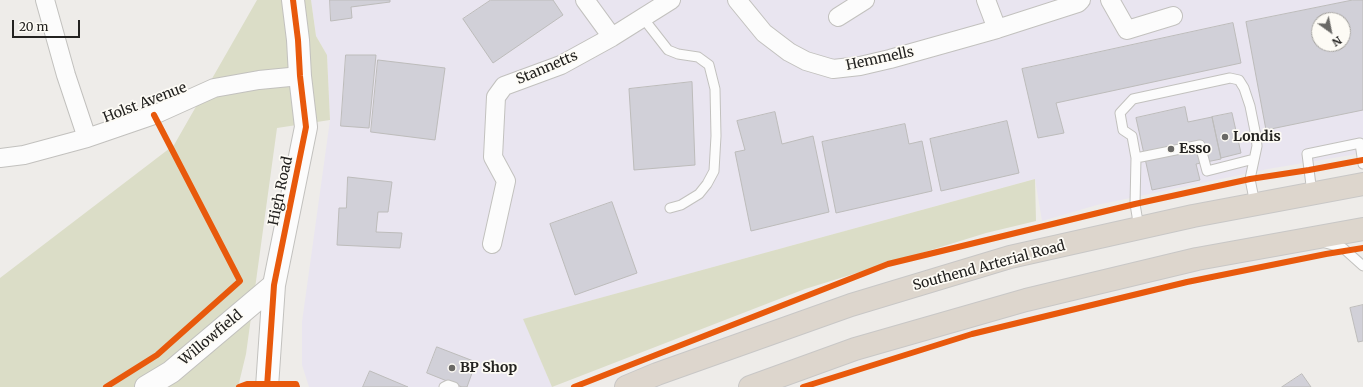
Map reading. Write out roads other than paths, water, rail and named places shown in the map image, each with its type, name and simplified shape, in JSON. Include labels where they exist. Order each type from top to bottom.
[{"type":"highway","name":"Southend Arterial Road","points":[[626,387],[657,374],[851,305],[1010,257],[1255,204],[1363,184]]},
{"type":"highway","points":[[750,387],[855,349],[1026,300],[1197,259],[1363,229]]},
{"type":"street","points":[[46,0],[66,75],[87,138]]},
{"type":"street","name":"High Road","points":[[268,387],[274,285],[306,127],[293,0]]},
{"type":"street","points":[[585,0],[612,37]]},
{"type":"street","name":"Stannetts","points":[[492,244],[506,181],[493,156],[496,97],[504,86],[561,65],[612,37],[671,0]]},
{"type":"street","name":"Hemmells","points":[[737,0],[764,33],[789,52],[806,61],[833,69],[868,64],[997,29],[1078,3],[1081,0]]},
{"type":"street","points":[[838,17],[865,0]]},
{"type":"street","points":[[986,0],[997,29]]},
{"type":"street","points":[[1110,0],[1127,30],[1173,16]]},
{"type":"street","name":"Holst Avenue","points":[[0,158],[24,155],[87,138],[154,115],[214,88],[259,80],[300,76]]},
{"type":"street","name":"Willowfield","points":[[146,387],[171,372],[274,285]]},
{"type":"lane","points":[[644,18],[668,50],[678,54],[698,57],[709,65],[715,89],[716,136],[714,171],[707,184],[699,194],[681,205],[670,208]]},
{"type":"lane","points":[[1139,228],[1134,204],[1136,158],[1132,136],[1123,130],[1120,113],[1133,99],[1230,78],[1239,80],[1244,88],[1250,106],[1256,136],[1257,146],[1250,179],[1255,204]]},
{"type":"lane","points":[[1312,193],[1307,154],[1360,144],[1363,164]]},
{"type":"lane","points":[[1136,158],[1200,145],[1207,171],[1254,159]]},
{"type":"lane","points":[[1308,239],[1343,248],[1363,266]]},
{"type":"lane","points":[[444,387],[448,385],[454,387]]},
{"type":"place","name":"Londis","points":[[1225,137]]},
{"type":"place","name":"Esso","points":[[1171,149]]},
{"type":"place","name":"BP Shop","points":[[452,368]]}]
